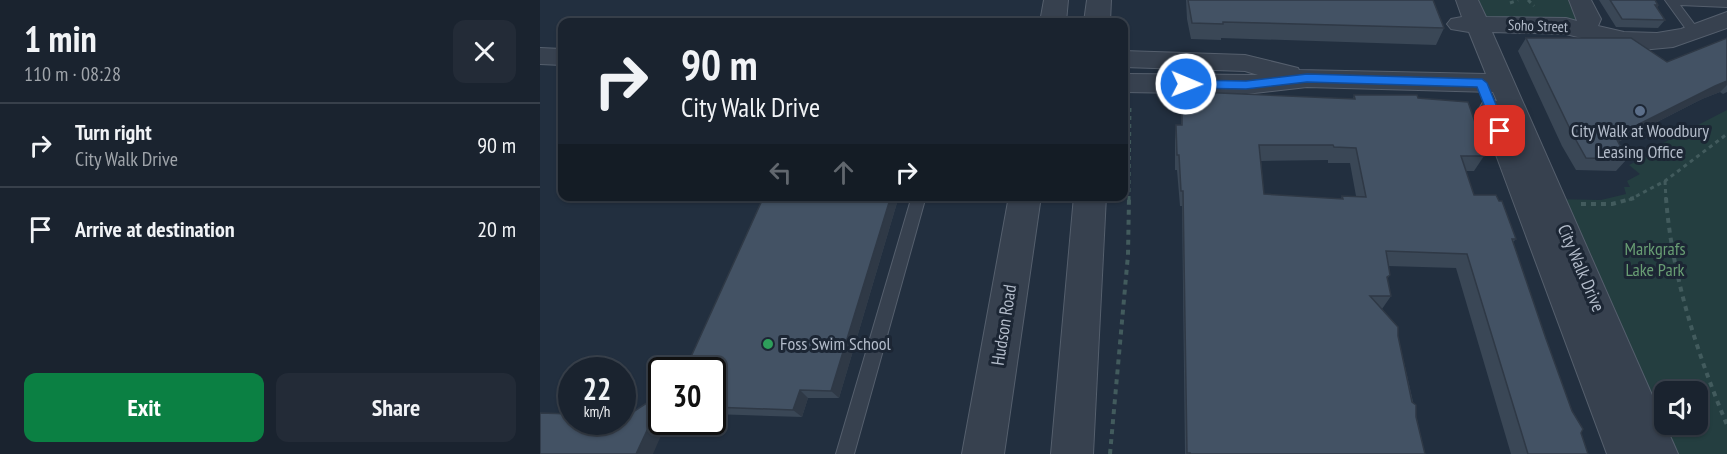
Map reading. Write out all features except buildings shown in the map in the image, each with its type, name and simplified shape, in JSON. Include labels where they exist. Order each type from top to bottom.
[{"type":"street","points":[[1054,18],[1056,0]]},
{"type":"street","points":[[1097,18],[1099,0]]},
{"type":"street","name":"Soho Street","points":[[1463,12],[1584,30],[1589,16],[1580,0]]},
{"type":"street","name":"City Walk Drive","points":[[1463,12],[1492,83],[1626,454]]},
{"type":"street","points":[[1584,30],[1637,42],[1667,41],[1695,33],[1727,19]]},
{"type":"street","points":[[540,56],[558,57]]},
{"type":"street","points":[[1128,59],[1245,63],[1307,78]]},
{"type":"street","points":[[1128,91],[1246,85],[1307,78],[1492,83]]},
{"type":"street","name":"City Walk Drive","points":[[1492,83],[1554,204],[1659,454]]},
{"type":"street","name":"Hudson Road","points":[[983,454],[1024,201]]},
{"type":"street","points":[[1071,454],[1089,201]]},
{"type":"lane","points":[[1672,0],[1727,3]]},
{"type":"lane","points":[[1672,0],[1695,33]]},
{"type":"lane","points":[[845,454],[918,201]]},
{"type":"path","points":[[1110,454],[1128,255],[1132,107],[1128,96]]},
{"type":"path","points":[[1554,204],[1618,203],[1644,193],[1665,181],[1727,134]]},
{"type":"path","points":[[1665,181],[1669,229],[1695,343],[1727,425]]},
{"type":"green space","points":[[1467,0],[1580,0],[1584,30],[1477,24]]},
{"type":"green space","name":"Markgrafs Lake Park","points":[[1727,110],[1727,454],[1659,454],[1552,199],[1601,200],[1626,194],[1624,187],[1630,187],[1627,181],[1640,174],[1629,165],[1647,156],[1644,153]]},
{"type":"place","name":"City Walk at Woodbury Leasing Office","points":[[1640,111]]},
{"type":"place","name":"Foss Swim School","points":[[768,344]]},
{"type":"route","points":[[1186,84],[1246,85],[1307,78],[1482,83],[1500,131]]}]
